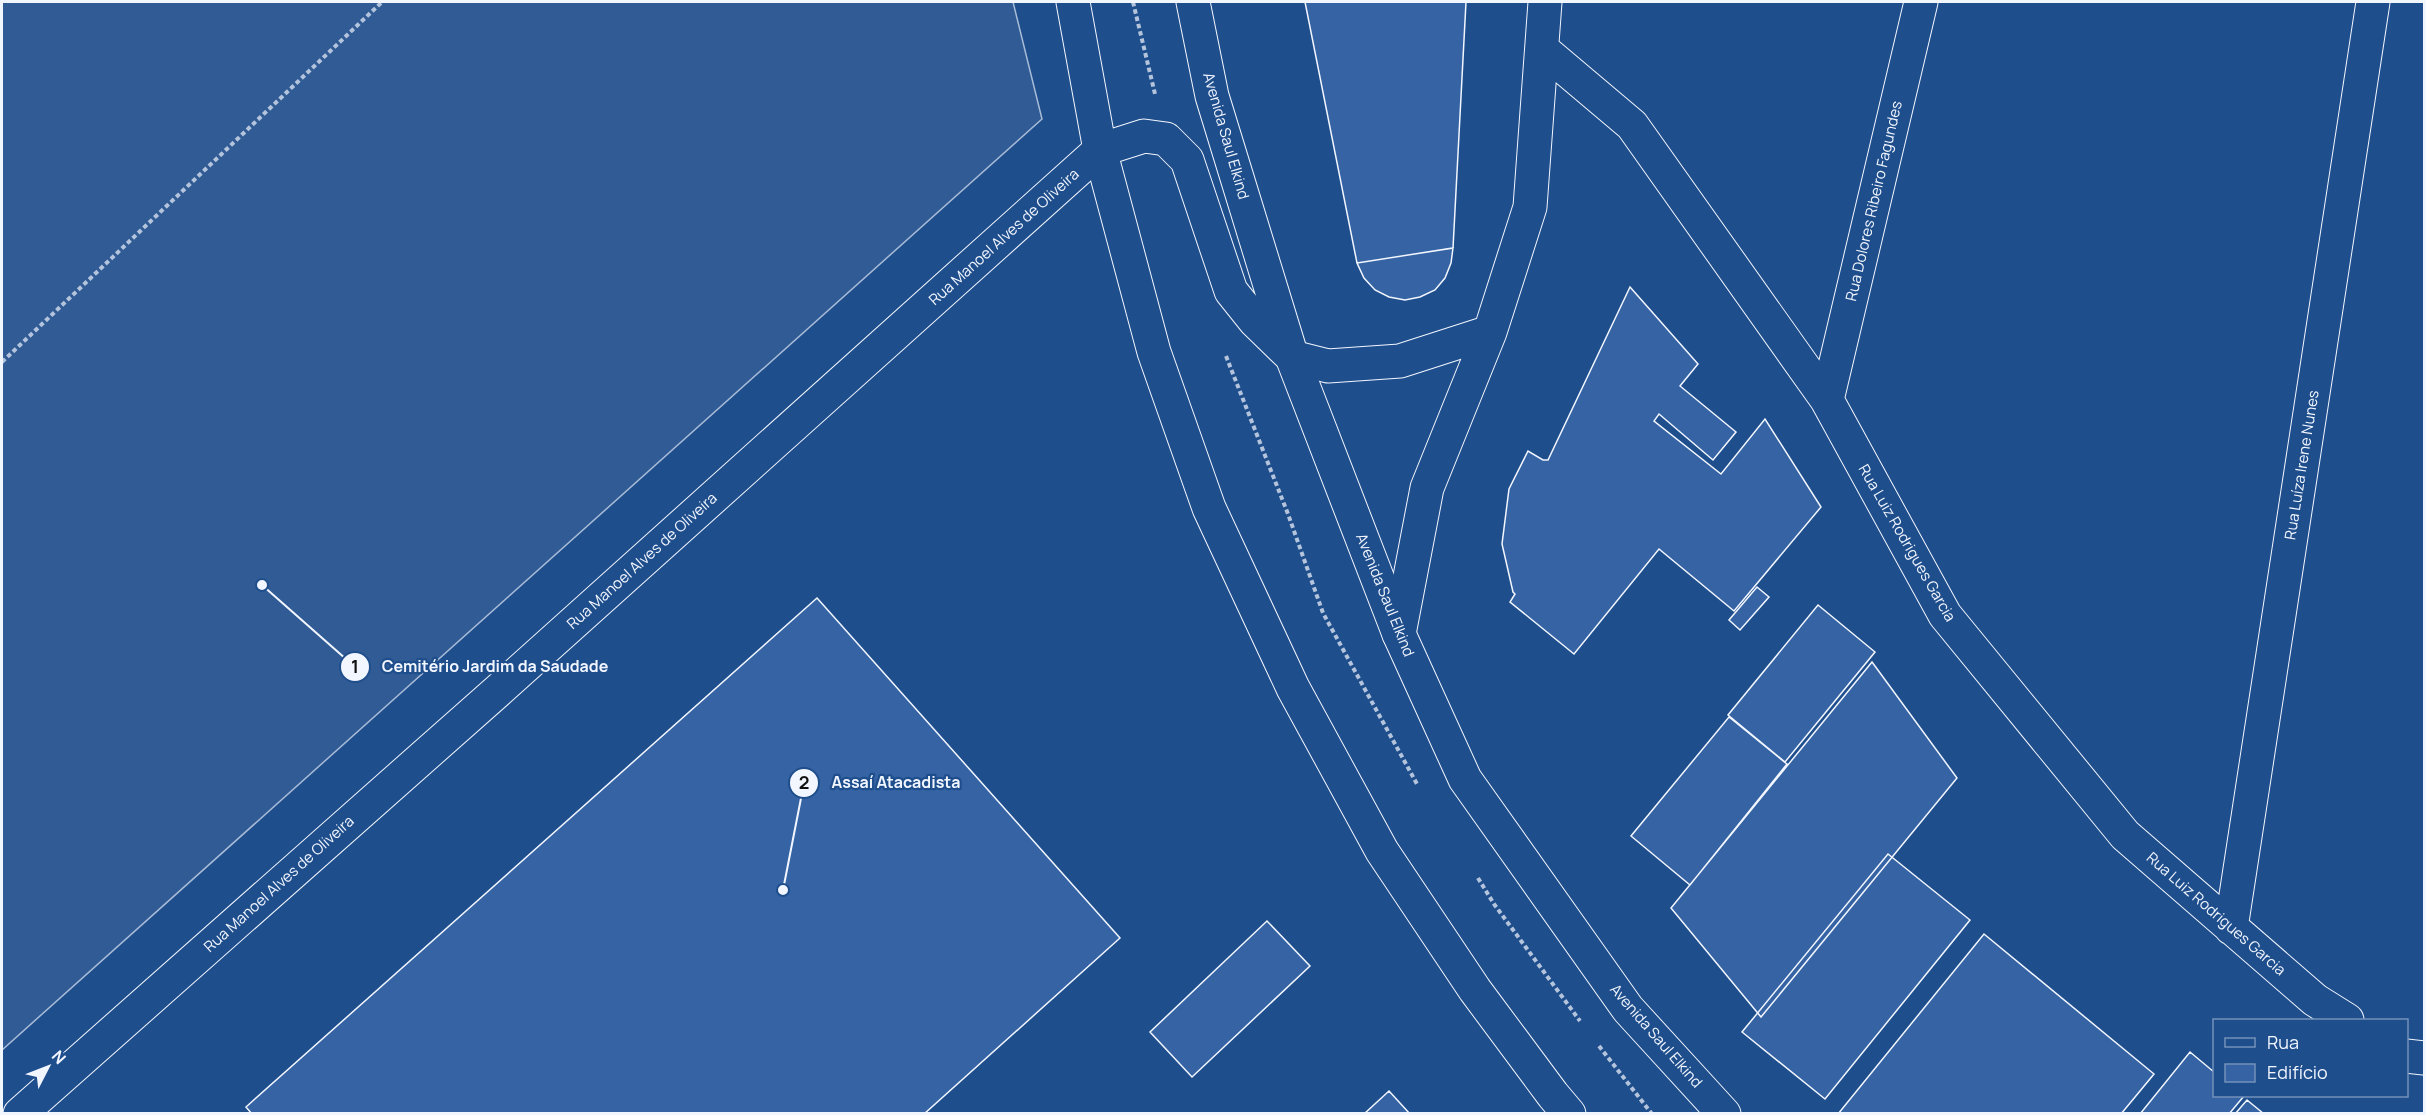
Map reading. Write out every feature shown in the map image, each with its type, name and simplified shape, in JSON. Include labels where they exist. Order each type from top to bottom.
[{"type":"street","points":[[1073,2],[1100,150],[1154,352],[1209,508],[1293,688],[1382,851],[1475,990],[1569,1113]]},
{"type":"street","name":"Avenida Saul Elkind","points":[[1193,2],[1212,96],[1292,357],[1399,634],[1465,779],[1628,1009],[1724,1113]]},
{"type":"street","points":[[1399,634],[1427,488],[1490,332],[1530,207],[1545,2]]},
{"type":"street","name":"Rua Dolores Ribeiro Fagundes","points":[[1827,400],[1921,2]]},
{"type":"street","name":"Rua Luíza Irene Nunes","points":[[2231,928],[2373,2]]},
{"type":"street","name":"Rua Luiz Rodrigues Garcia","points":[[1542,49],[1632,125],[1827,400],[1945,615],[2126,835],[2314,1000],[2345,1019]]},
{"type":"street","points":[[1100,150],[1144,135],[1166,139],[1187,160],[1231,291],[1255,321],[1292,357],[1328,366],[1400,362],[1490,332]]},
{"type":"street","name":"Rua Manoel Alves de Oliveira","points":[[20,1113],[501,688],[1100,150]]},
{"type":"street","points":[[2408,1056],[2424,1058]]},
{"type":"path","points":[[2,362],[382,2]]},
{"type":"shaded area","points":[[2,2],[1013,2],[1042,119],[2,1050]]},
{"type":"building","points":[[1305,2],[1466,2],[1453,248],[1357,263]]},
{"type":"building","points":[[1453,248],[1451,263],[1445,278],[1435,290],[1420,297],[1405,300],[1389,297],[1375,290],[1364,278],[1357,263]]},
{"type":"building","points":[[1630,287],[1698,364],[1680,386],[1736,432],[1713,460],[1659,414],[1654,421],[1721,474],[1765,419],[1821,507],[1734,611],[1659,549],[1574,654],[1510,602],[1515,594],[1502,544],[1509,489],[1528,451],[1543,460],[1548,460]]},
{"type":"building","points":[[1757,587],[1769,597],[1740,630],[1729,620]]},
{"type":"building","points":[[817,598],[1120,938],[924,1114],[252,1114],[246,1107]]},
{"type":"building","points":[[1818,605],[1875,652],[1785,762],[1728,715]]},
{"type":"building","points":[[1872,662],[1957,778],[1761,1017],[1671,908]]},
{"type":"building","points":[[1729,717],[1787,764],[1690,885],[1631,836]]},
{"type":"building","points":[[1888,854],[1970,920],[1825,1099],[1742,1032]]},
{"type":"building","points":[[1267,921],[1310,966],[1192,1077],[1150,1032]]},
{"type":"building","points":[[1984,934],[2154,1074],[2121,1114],[1838,1114]]},
{"type":"building","points":[[2190,1052],[2213,1071],[2213,1097],[2243,1097],[2229,1114],[2140,1114]]},
{"type":"building","points":[[1389,1091],[1410,1114],[1364,1114]]},
{"type":"building","points":[[2247,1100],[2264,1114],[2235,1114]]},
{"type":"place","name":"Cemitério Jardim da Saudade","points":[[262,585]]},
{"type":"place","name":"Assaí Atacadista","points":[[783,890]]}]
